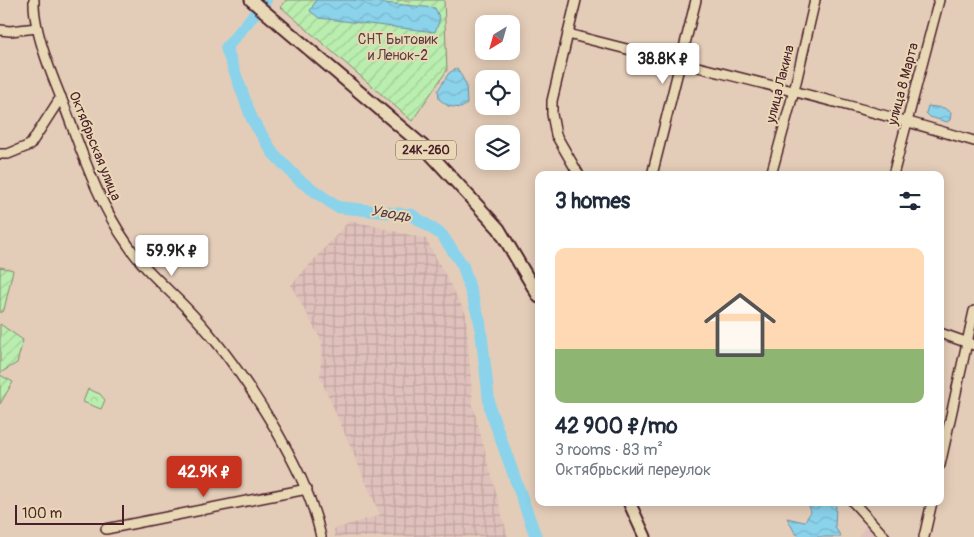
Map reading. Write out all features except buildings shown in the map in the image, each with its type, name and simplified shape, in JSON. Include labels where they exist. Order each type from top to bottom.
[{"type":"main road","name":"24К-260","points":[[252,0],[423,146],[499,229],[535,290]]},
{"type":"main road","points":[[631,506],[644,537]]},
{"type":"street","name":"Октябрьская улица","points":[[34,0],[33,12],[37,28],[61,97],[103,204],[128,246],[228,355],[260,402],[307,489],[321,537]]},
{"type":"street","points":[[576,0],[552,101],[552,114],[556,135],[577,171]]},
{"type":"street","points":[[653,171],[696,0]]},
{"type":"street","name":"улица Лакина","points":[[772,171],[794,91],[815,0]]},
{"type":"street","name":"улица 8 Марта","points":[[894,171],[939,0]]},
{"type":"street","points":[[0,30],[10,31],[37,28]]},
{"type":"street","points":[[568,34],[908,121],[974,141]]},
{"type":"street","points":[[0,154],[8,154],[30,146],[61,97]]},
{"type":"street","points":[[944,449],[970,344],[974,311]]},
{"type":"street","points":[[944,334],[970,344]]},
{"type":"street","points":[[106,529],[307,489]]},
{"type":"street","points":[[857,506],[885,537]]},
{"type":"street","points":[[924,537],[931,506]]},
{"type":"shaded area","points":[[350,220],[426,239],[466,314],[473,406],[508,537],[335,537],[334,529],[380,515],[320,377],[322,342],[291,285]]},
{"type":"shaded area","points":[[867,524],[879,537],[858,537]]},
{"type":"green space","name":"СНТ Бытовик и Ленок-2","points":[[286,0],[444,0],[447,70],[412,121],[281,7]]},
{"type":"green space","points":[[0,267],[13,270],[4,310],[0,313]]},
{"type":"green space","points":[[0,324],[23,340],[17,363],[0,373]]},
{"type":"green space","points":[[0,375],[13,382],[0,404]]},
{"type":"green space","points":[[88,389],[100,394],[105,400],[101,409],[83,402]]},
{"type":"water","points":[[316,0],[353,0],[435,8],[440,19],[435,32],[319,18],[310,11]]},
{"type":"water","points":[[457,68],[466,84],[467,104],[461,108],[448,106],[439,99],[438,90],[449,73]]},
{"type":"water","points":[[928,106],[944,108],[951,112],[950,120],[947,122],[930,117],[926,113]]},
{"type":"water","points":[[809,506],[836,506],[835,527],[841,537],[801,537],[795,533],[787,518],[804,522],[811,512]]},
{"type":"waterway","name":"Уводь","points":[[266,0],[226,48],[252,119],[273,153],[299,180],[337,207],[412,215],[442,235],[463,266],[480,322],[490,409],[536,537]]}]
